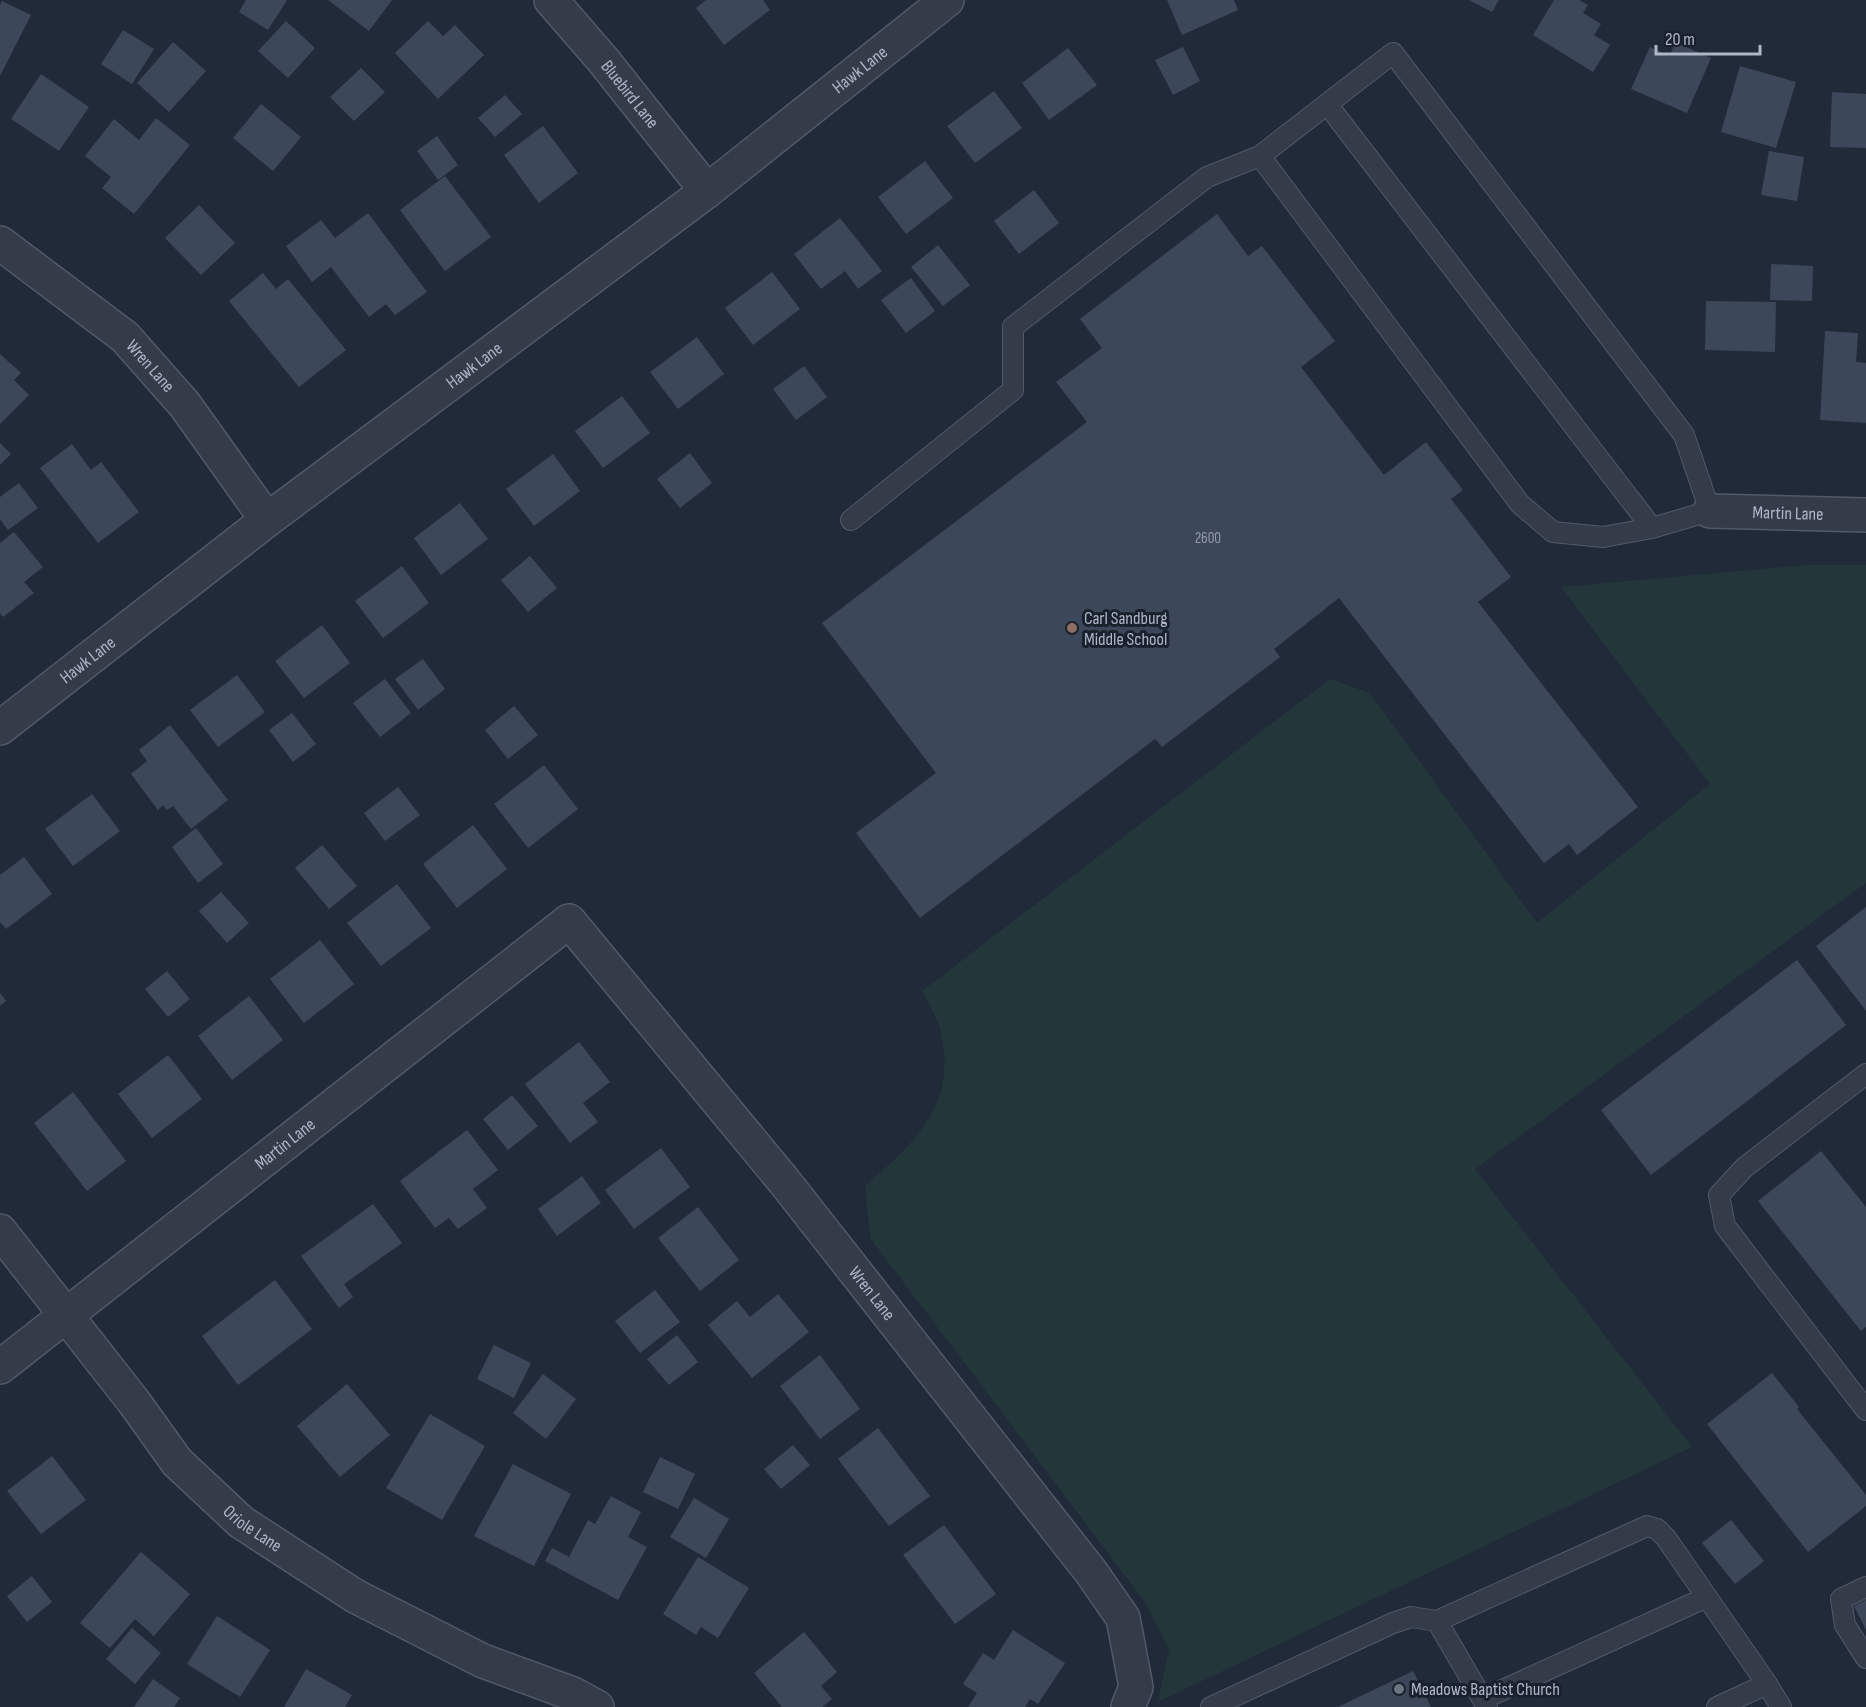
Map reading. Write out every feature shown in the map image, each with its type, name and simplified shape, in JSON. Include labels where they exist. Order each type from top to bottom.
[{"type":"street","name":"Bluebird Lane","points":[[551,0],[603,60],[707,191]]},
{"type":"street","name":"Hawk Lane","points":[[0,728],[267,520],[707,191],[947,0]]},
{"type":"street","name":"Wren Lane","points":[[0,243],[125,337],[185,405],[267,520]]},
{"type":"street","name":"Martin Lane","points":[[1710,512],[1866,515]]},
{"type":"street","name":"Martin Lane","points":[[0,1367],[569,921]]},
{"type":"street","name":"Wren Lane","points":[[569,921],[784,1181],[1091,1572],[1123,1618],[1132,1697]]},
{"type":"street","name":"Oriole Lane","points":[[0,1231],[134,1402],[177,1462],[241,1522],[355,1596],[483,1661],[573,1694],[597,1707]]},
{"type":"lane","points":[[851,520],[1013,390],[1013,327],[1207,177],[1260,156],[1393,53],[1684,435],[1710,512],[1652,528],[1603,537],[1553,532],[1520,504],[1260,156]]},
{"type":"lane","points":[[1327,104],[1652,528]]},
{"type":"lane","points":[[1866,1074],[1745,1167],[1719,1195],[1725,1226],[1866,1410]]},
{"type":"lane","points":[[1211,1707],[1393,1623],[1411,1617],[1437,1621],[1647,1526],[1657,1529],[1666,1538],[1781,1707]]},
{"type":"lane","points":[[1866,1587],[1842,1599],[1845,1625],[1866,1658]]},
{"type":"lane","points":[[1437,1621],[1485,1703],[1707,1597]]},
{"type":"lane","points":[[1717,1707],[1767,1684]]},
{"type":"green space","points":[[1805,565],[1866,565],[1866,883],[1475,1169],[1692,1447],[1158,1702],[1169,1649],[1144,1601],[870,1238],[865,1186],[915,1138],[937,1102],[943,1082],[944,1059],[941,1033],[936,1017],[922,991],[1330,679],[1370,693],[1537,923],[1710,784],[1561,587]]},
{"type":"building","points":[[246,0],[287,0],[268,30],[239,12]]},
{"type":"building","points":[[328,0],[392,0],[369,31]]},
{"type":"building","points":[[706,0],[763,0],[770,10],[724,45],[696,8]]},
{"type":"building","points":[[1167,0],[1234,0],[1238,10],[1182,35]]},
{"type":"building","points":[[1469,0],[1499,0],[1492,12]]},
{"type":"building","points":[[1554,0],[1579,0],[1588,5],[1583,13],[1601,24],[1594,35],[1610,45],[1593,72],[1533,35]]},
{"type":"building","points":[[2,1],[31,15],[0,76],[0,5]]},
{"type":"building","points":[[286,21],[315,48],[288,78],[258,51]]},
{"type":"building","points":[[428,21],[443,36],[455,25],[484,55],[438,99],[395,53]]},
{"type":"building","points":[[123,30],[154,49],[132,84],[101,64]]},
{"type":"building","points":[[173,42],[206,71],[169,112],[137,83]]},
{"type":"building","points":[[1675,42],[1711,58],[1687,113],[1631,89],[1650,47],[1670,56]]},
{"type":"building","points":[[1183,47],[1200,81],[1173,95],[1155,60]]},
{"type":"building","points":[[1068,48],[1097,85],[1049,120],[1022,83]]},
{"type":"building","points":[[1740,66],[1796,82],[1776,148],[1721,132]]},
{"type":"building","points":[[361,68],[385,92],[354,121],[330,97]]},
{"type":"building","points":[[41,74],[89,107],[59,151],[11,119]]},
{"type":"building","points":[[994,91],[1022,128],[975,163],[947,126]]},
{"type":"building","points":[[1832,92],[1866,94],[1866,148],[1830,147]]},
{"type":"building","points":[[505,95],[522,114],[495,137],[478,118]]},
{"type":"building","points":[[261,104],[301,137],[273,171],[233,138]]},
{"type":"building","points":[[156,118],[190,145],[134,214],[102,188],[111,177],[85,156],[114,119],[139,140]]},
{"type":"building","points":[[543,126],[578,173],[539,203],[504,155]]},
{"type":"building","points":[[437,136],[458,165],[438,180],[417,151]]},
{"type":"building","points":[[1769,151],[1804,157],[1797,201],[1761,195]]},
{"type":"building","points":[[925,161],[953,198],[906,234],[878,197]]},
{"type":"building","points":[[445,176],[491,237],[445,271],[400,210]]},
{"type":"building","points":[[1034,190],[1059,223],[1019,254],[994,221]]},
{"type":"building","points":[[199,205],[235,243],[201,275],[165,238]]},
{"type":"building","points":[[368,213],[427,292],[395,315],[386,304],[369,317],[331,267],[312,282],[286,246],[321,220],[335,238]]},
{"type":"building","points":[[1217,214],[1248,256],[1262,246],[1335,341],[1301,367],[1384,475],[1426,442],[1463,490],[1451,499],[1511,577],[1478,602],[1638,807],[1577,855],[1569,844],[1544,863],[1339,598],[1274,649],[1280,657],[1162,747],[1155,739],[920,918],[856,833],[936,773],[822,623],[1087,422],[1056,382],[1102,348],[1080,319]]},
{"type":"building","points":[[840,218],[882,271],[858,289],[845,271],[821,289],[794,254]]},
{"type":"building","points":[[938,245],[970,285],[943,306],[911,267]]},
{"type":"building","points":[[1771,264],[1813,266],[1812,301],[1770,300]]},
{"type":"building","points":[[772,272],[800,309],[753,345],[725,308]]},
{"type":"building","points":[[263,273],[276,289],[288,279],[346,350],[299,387],[229,301]]},
{"type":"building","points":[[911,278],[935,311],[906,333],[881,300]]},
{"type":"building","points":[[1706,301],[1776,302],[1775,352],[1705,350]]},
{"type":"building","points":[[1825,331],[1858,333],[1856,362],[1866,363],[1866,423],[1820,420]]},
{"type":"building","points":[[697,337],[724,374],[678,409],[650,372]]},
{"type":"building","points":[[0,354],[21,373],[14,380],[29,395],[0,424]]},
{"type":"building","points":[[804,366],[827,397],[796,420],[773,389]]},
{"type":"building","points":[[622,396],[650,433],[603,468],[575,431]]},
{"type":"building","points":[[0,443],[11,454],[0,465]]},
{"type":"building","points":[[72,444],[91,470],[101,462],[139,512],[98,543],[40,468]]},
{"type":"building","points":[[690,453],[712,483],[680,508],[657,479]]},
{"type":"building","points":[[553,454],[580,491],[534,526],[506,489]]},
{"type":"building","points":[[19,483],[38,508],[8,530],[0,519],[0,497]]},
{"type":"building","points":[[460,503],[488,539],[441,575],[414,538]]},
{"type":"building","points":[[14,532],[43,567],[24,582],[34,593],[3,617],[0,613],[0,543]]},
{"type":"building","points":[[530,556],[557,588],[528,612],[501,580]]},
{"type":"building","points":[[402,566],[429,603],[383,638],[355,601]]},
{"type":"building","points":[[322,625],[350,663],[304,698],[275,661]]},
{"type":"building","points":[[423,659],[445,689],[418,710],[395,679]]},
{"type":"building","points":[[237,675],[265,712],[218,747],[190,710]]},
{"type":"building","points":[[385,679],[411,713],[380,737],[353,703]]},
{"type":"building","points":[[514,706],[538,735],[508,759],[485,730]]},
{"type":"building","points":[[292,713],[316,744],[293,762],[269,730]]},
{"type":"building","points":[[170,725],[228,800],[191,829],[173,806],[167,810],[163,805],[158,810],[131,774],[147,761],[139,750]]},
{"type":"building","points":[[544,765],[578,809],[528,848],[494,804]]},
{"type":"building","points":[[398,787],[420,815],[385,841],[364,813]]},
{"type":"building","points":[[92,794],[120,831],[73,866],[45,829]]},
{"type":"building","points":[[473,825],[507,869],[457,908],[423,864]]},
{"type":"building","points":[[196,828],[223,864],[198,883],[172,847]]},
{"type":"building","points":[[322,845],[357,886],[329,909],[295,868]]},
{"type":"building","points":[[24,857],[52,894],[6,929],[0,922],[0,875]]},
{"type":"building","points":[[397,884],[431,928],[381,966],[347,923]]},
{"type":"building","points":[[221,892],[249,923],[227,943],[199,911]]},
{"type":"building","points":[[1866,907],[1866,1011],[1816,946]]},
{"type":"building","points":[[320,940],[354,984],[304,1023],[270,979]]},
{"type":"building","points":[[1797,960],[1846,1025],[1651,1175],[1601,1110]]},
{"type":"building","points":[[167,971],[190,999],[168,1017],[145,989]]},
{"type":"building","points":[[0,993],[6,1001],[0,1006]]},
{"type":"building","points":[[249,996],[283,1040],[232,1080],[198,1036]]},
{"type":"building","points":[[579,1042],[610,1082],[583,1103],[598,1122],[570,1143],[525,1084]]},
{"type":"building","points":[[168,1055],[202,1099],[152,1138],[118,1094]]},
{"type":"building","points":[[73,1092],[126,1161],[87,1191],[34,1123]]},
{"type":"building","points":[[512,1095],[538,1126],[508,1150],[483,1119]]},
{"type":"building","points":[[467,1130],[498,1170],[473,1189],[487,1208],[458,1229],[449,1218],[435,1228],[400,1181]]},
{"type":"building","points":[[661,1148],[690,1187],[634,1229],[605,1190]]},
{"type":"building","points":[[1821,1151],[1866,1207],[1866,1327],[1861,1331],[1758,1201]]},
{"type":"building","points":[[582,1176],[601,1203],[557,1236],[538,1209]]},
{"type":"building","points":[[373,1204],[402,1243],[344,1284],[353,1297],[339,1308],[301,1256]]},
{"type":"building","points":[[698,1207],[739,1260],[700,1291],[658,1238]]},
{"type":"building","points":[[275,1280],[312,1329],[238,1385],[202,1336]]},
{"type":"building","points":[[655,1290],[680,1322],[640,1353],[615,1321]]},
{"type":"building","points":[[778,1294],[809,1332],[752,1378],[708,1325],[737,1301],[750,1317]]},
{"type":"building","points":[[677,1335],[698,1362],[669,1385],[647,1359]]},
{"type":"building","points":[[494,1345],[531,1363],[514,1398],[477,1379]]},
{"type":"building","points":[[820,1355],[860,1409],[820,1439],[780,1386]]},
{"type":"building","points":[[1772,1373],[1799,1407],[1797,1409],[1866,1495],[1866,1506],[1808,1552],[1707,1424]]},
{"type":"building","points":[[543,1374],[576,1399],[546,1439],[513,1413]]},
{"type":"building","points":[[347,1384],[390,1435],[340,1477],[297,1426]]},
{"type":"building","points":[[430,1414],[485,1446],[442,1520],[386,1488]]},
{"type":"building","points":[[878,1428],[930,1496],[889,1526],[838,1459]]},
{"type":"building","points":[[793,1445],[810,1465],[781,1489],[764,1469]]},
{"type":"building","points":[[52,1456],[86,1500],[41,1534],[7,1491]]},
{"type":"building","points":[[660,1457],[695,1474],[678,1509],[643,1492]]},
{"type":"building","points":[[513,1464],[571,1494],[534,1566],[474,1536]]},
{"type":"building","points":[[611,1496],[641,1512],[628,1537],[647,1547],[618,1600],[545,1561],[552,1548],[569,1557],[588,1520],[595,1524]]},
{"type":"building","points":[[694,1498],[729,1519],[706,1558],[670,1537]]},
{"type":"building","points":[[1731,1520],[1764,1561],[1735,1584],[1702,1543]]},
{"type":"building","points":[[944,1525],[996,1594],[955,1624],[903,1555]]},
{"type":"building","points":[[141,1552],[190,1594],[154,1636],[135,1619],[110,1648],[80,1623]]},
{"type":"building","points":[[698,1557],[749,1588],[718,1638],[701,1627],[696,1635],[663,1614]]},
{"type":"building","points":[[32,1576],[52,1602],[27,1622],[7,1596]]},
{"type":"building","points":[[1866,1600],[1866,1630],[1854,1606]]},
{"type":"building","points":[[217,1616],[270,1650],[240,1697],[187,1664]]},
{"type":"building","points":[[132,1628],[161,1653],[135,1684],[106,1659]]},
{"type":"building","points":[[1013,1630],[1065,1663],[1038,1704],[1030,1699],[1025,1707],[968,1707],[977,1693],[963,1684],[983,1653],[994,1660]]},
{"type":"building","points":[[804,1632],[837,1672],[821,1686],[832,1699],[822,1707],[782,1707],[754,1673]]},
{"type":"building","points":[[306,1669],[352,1695],[345,1707],[284,1707]]},
{"type":"building","name":"Meadows Baptist Church","points":[[1413,1671],[1431,1707],[1338,1707]]},
{"type":"building","points":[[153,1679],[180,1698],[174,1707],[134,1707]]},
{"type":"place","name":"Carl Sandburg Middle School","points":[[1072,628]]},
{"type":"place","name":"Meadows Baptist Church","points":[[1399,1689]]}]
